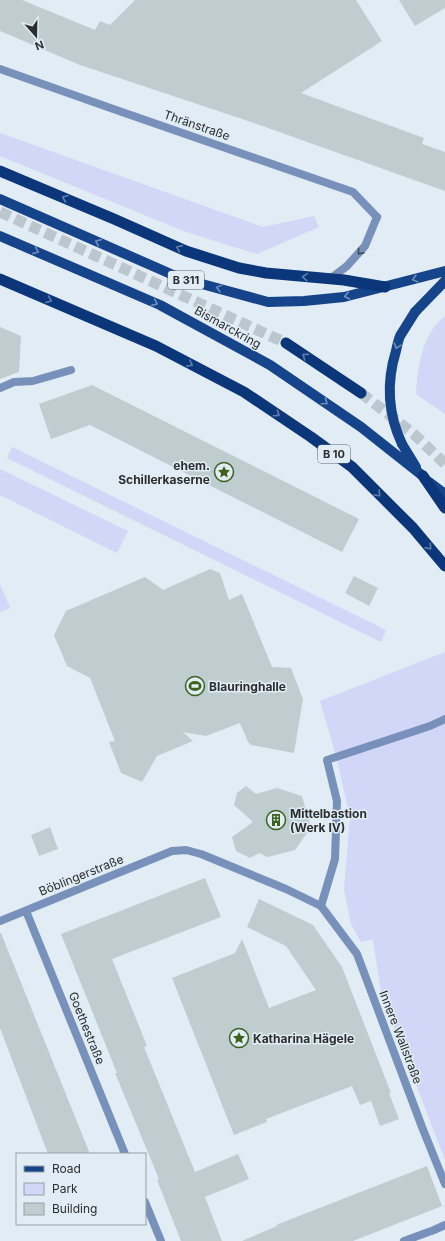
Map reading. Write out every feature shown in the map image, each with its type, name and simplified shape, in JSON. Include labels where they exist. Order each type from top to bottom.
[{"type":"highway","points":[[0,171],[114,218],[186,251],[239,268],[266,273],[330,279],[385,287]]},
{"type":"highway","name":"B 10","points":[[0,279],[156,346],[244,392],[311,437],[352,467],[412,528],[445,566]]},
{"type":"highway","points":[[286,344],[361,393]]},
{"type":"highway","name":"B 311","points":[[423,476],[445,508]]},
{"type":"main road","name":"B 311","points":[[0,199],[180,278],[268,302],[304,301],[344,297],[445,271]]},
{"type":"main road","name":"Bismarckring","points":[[0,236],[160,305],[270,365],[360,427],[423,476]]},
{"type":"main road","points":[[445,281],[415,312],[400,337],[391,365],[389,391],[391,413],[396,431],[402,444],[423,476],[445,494]]},
{"type":"street","name":"Thränstraße","points":[[0,69],[354,192],[377,217],[365,246],[347,266],[330,279]]},
{"type":"street","points":[[0,388],[14,382],[33,381],[71,370]]},
{"type":"street","points":[[321,906],[335,859],[337,801],[327,760],[430,726],[445,719]]},
{"type":"street","name":"Innere Wallstraße","points":[[172,851],[186,850],[201,854],[286,889],[321,906],[357,954],[445,1184]]},
{"type":"street","name":"Böblingerstraße","points":[[0,922],[172,851]]},
{"type":"street","name":"Goethestraße","points":[[26,911],[126,1153]]},
{"type":"street","points":[[146,1204],[161,1241]]},
{"type":"street","points":[[404,1241],[445,1225]]},
{"type":"green space","points":[[0,133],[263,227],[314,216],[319,227],[257,254],[186,232],[0,156]]},
{"type":"green space","points":[[445,316],[445,414],[416,394],[420,362],[426,341],[437,323]]},
{"type":"green space","points":[[12,447],[386,630],[381,642],[7,458]]},
{"type":"green space","points":[[0,469],[128,531],[117,553],[0,495]]},
{"type":"green space","points":[[0,584],[10,608],[0,612]]},
{"type":"green space","points":[[445,652],[445,1160],[381,993],[373,939],[361,942],[351,924],[344,889],[350,817],[336,756],[320,701]]},
{"type":"building","points":[[0,0],[22,0],[95,30],[100,21],[110,25],[135,0],[356,0],[382,41],[301,93],[424,138],[422,144],[445,152],[445,191],[251,122],[80,65],[0,31]]},
{"type":"building","points":[[399,0],[445,0],[445,8],[415,26]]},
{"type":"building","points":[[0,327],[21,336],[19,372],[0,379]]},
{"type":"building","points":[[92,385],[359,519],[342,552],[90,425],[51,439],[39,404]]},
{"type":"building","name":"Blauringhalle","points":[[210,569],[220,573],[229,600],[242,594],[272,667],[291,668],[303,699],[294,753],[251,745],[248,742],[240,723],[206,736],[183,732],[193,741],[157,756],[142,782],[121,773],[109,742],[115,741],[90,678],[67,666],[54,635],[66,611],[145,577],[163,590]]},
{"type":"building","points":[[354,576],[378,588],[369,606],[345,593]]},
{"type":"building","name":"Mittelbastion (Werk IV)","points":[[246,786],[256,794],[277,788],[302,796],[311,827],[295,850],[268,857],[259,853],[250,858],[236,851],[232,837],[253,822],[234,805],[237,793]]},
{"type":"building","points":[[50,827],[58,849],[39,856],[31,835]]},
{"type":"building","points":[[205,878],[221,917],[112,959],[147,1046],[144,1047],[195,1172],[238,1154],[249,1179],[205,1197],[222,1241],[181,1241],[157,1180],[159,1179],[115,1073],[117,1073],[61,934]]},
{"type":"building","points":[[259,899],[313,925],[342,967],[391,1093],[389,1093],[399,1119],[380,1126],[371,1101],[360,1105],[352,1086],[266,1119],[267,1122],[234,1135],[172,978],[235,953],[242,939],[269,1008],[316,990],[286,946],[247,927]]},
{"type":"building","points":[[1,933],[90,1153],[48,1153],[0,1028]]},
{"type":"building","points":[[427,1166],[442,1206],[353,1241],[242,1241],[277,1226],[276,1225]]},
{"type":"tunnel","points":[[0,212],[286,343]]},
{"type":"tunnel","points":[[361,393],[415,435],[445,464]]},
{"type":"place","name":"ehem. Schillerkaserne","points":[[224,472]]},
{"type":"place","name":"Blauringhalle","points":[[195,686]]},
{"type":"place","name":"Mittelbastion (Werk IV)","points":[[276,820]]},
{"type":"place","name":"Katharina Hägele","points":[[239,1038]]}]
